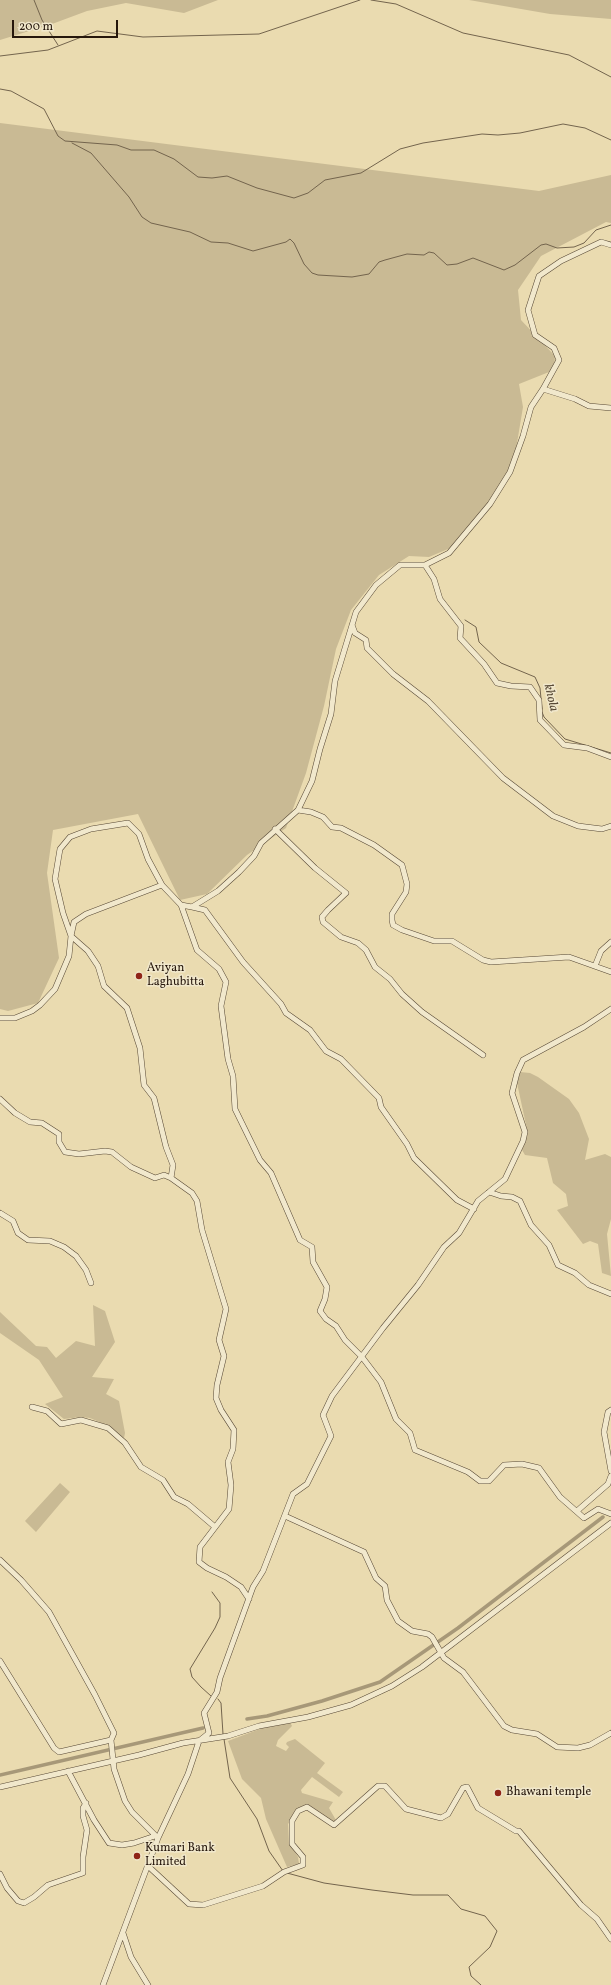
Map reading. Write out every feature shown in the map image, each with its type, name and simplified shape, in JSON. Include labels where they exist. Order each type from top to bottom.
[{"type":"street","points":[[192,907],[218,891],[239,872],[254,856],[261,843],[298,810],[312,780],[331,714],[335,681],[351,624],[356,612],[376,585],[400,565],[425,565],[449,553],[490,504],[510,472],[523,436],[530,407],[543,389],[559,360],[554,348],[535,334],[528,310],[539,276],[561,261],[601,242],[611,244]]},
{"type":"street","points":[[543,389],[561,394],[589,406],[611,408]]},
{"type":"street","points":[[425,565],[434,579],[440,599],[461,626],[460,638],[484,664],[497,683],[510,686],[530,687],[539,700],[540,720],[564,745],[587,748],[611,757]]},
{"type":"street","points":[[351,624],[355,633],[366,640],[367,648],[392,674],[428,701],[503,778],[554,816],[578,826],[602,829],[611,826]]},
{"type":"street","points":[[298,810],[311,812],[323,817],[332,827],[341,828],[374,845],[402,865],[407,884],[406,892],[392,914],[394,925],[402,930],[434,941],[452,941],[484,960],[491,962],[569,957],[611,972]]},
{"type":"street","points":[[171,1178],[173,1165],[166,1147],[154,1098],[144,1085],[140,1048],[127,1008],[104,986],[98,966],[88,951],[72,936],[63,913],[55,879],[60,850],[70,837],[91,829],[128,823],[139,834],[148,859],[162,885],[181,905],[197,950],[219,969],[226,982],[221,1006],[226,1052],[233,1076],[235,1109],[260,1160],[271,1173],[300,1240],[312,1247],[313,1262],[327,1287],[325,1299],[320,1311],[326,1319],[336,1326],[381,1382],[396,1418],[410,1433],[415,1450],[468,1472],[480,1481],[489,1481],[504,1465],[522,1464],[539,1468],[560,1497],[584,1518],[598,1509],[611,1514]]},
{"type":"street","points":[[275,829],[315,868],[346,893],[322,917],[323,922],[340,936],[358,943],[366,950],[375,967],[390,979],[402,994],[422,1012],[483,1055]]},
{"type":"street","points":[[0,1018],[14,1018],[32,1011],[55,989],[69,956],[74,922],[86,914],[162,885]]},
{"type":"street","points":[[181,905],[205,910],[243,962],[281,1004],[286,1013],[310,1030],[329,1054],[341,1059],[379,1098],[381,1107],[407,1144],[414,1158],[457,1200],[474,1209]]},
{"type":"street","points":[[595,966],[601,951],[611,942]]},
{"type":"street","points":[[103,1985],[148,1866],[156,1837],[188,1774],[199,1741],[209,1733],[204,1713],[216,1692],[253,1587],[263,1571],[286,1516],[292,1494],[307,1484],[331,1436],[323,1415],[332,1396],[418,1285],[444,1246],[459,1233],[478,1201],[505,1179],[523,1141],[525,1132],[512,1093],[517,1074],[523,1060],[584,1027],[611,1009]]},
{"type":"street","points":[[0,1099],[15,1113],[30,1122],[42,1122],[59,1134],[59,1142],[65,1152],[79,1154],[105,1151],[112,1152],[131,1167],[156,1178],[164,1175],[171,1178],[192,1193],[198,1201],[202,1230],[226,1309],[219,1340],[224,1356],[217,1385],[216,1398],[221,1410],[234,1430],[233,1449],[228,1462],[232,1485],[229,1509],[200,1547],[199,1562],[207,1568],[226,1576],[241,1587],[250,1599]]},
{"type":"street","points":[[489,1192],[501,1196],[512,1197],[520,1201],[531,1225],[550,1245],[558,1265],[575,1273],[589,1285],[611,1294]]},
{"type":"street","points":[[0,1212],[13,1221],[18,1233],[28,1240],[50,1241],[64,1247],[76,1256],[86,1270],[92,1283]]},
{"type":"street","points":[[32,1407],[47,1411],[61,1424],[81,1420],[108,1428],[124,1443],[141,1467],[163,1480],[174,1497],[188,1504],[215,1527]]},
{"type":"street","points":[[611,1410],[608,1412],[604,1432],[611,1471]]},
{"type":"street","points":[[577,1512],[608,1484],[611,1476]]},
{"type":"street","points":[[286,1516],[364,1552],[376,1578],[385,1586],[387,1600],[398,1621],[412,1631],[428,1634],[448,1662],[463,1672],[499,1721],[512,1730],[537,1734],[546,1738],[551,1744],[578,1748],[590,1745],[611,1733]]},
{"type":"street","points":[[0,1787],[182,1743],[228,1736],[259,1726],[308,1717],[351,1705],[392,1686],[422,1667],[440,1649],[611,1523]]},
{"type":"street","points":[[0,1560],[21,1580],[49,1612],[114,1733],[111,1743],[115,1760],[117,1780],[125,1801],[132,1812],[156,1837]]},
{"type":"street","points":[[0,1660],[54,1748],[59,1752],[111,1743]]},
{"type":"street","points":[[68,1770],[94,1820],[109,1843],[128,1844],[156,1837]]},
{"type":"street","points":[[148,1866],[189,1904],[203,1905],[263,1886],[284,1872],[302,1865],[303,1857],[292,1844],[292,1821],[298,1811],[307,1807],[334,1825],[378,1786],[385,1786],[406,1809],[441,1818],[448,1814],[463,1788],[467,1787],[478,1808],[516,1831],[519,1831],[581,1905],[597,1919],[611,1938]]},
{"type":"street","points":[[0,1874],[7,1888],[18,1901],[24,1902],[34,1897],[48,1885],[83,1873],[83,1857],[87,1830],[83,1816],[86,1803]]},
{"type":"street","points":[[123,1933],[131,1957],[148,1985]]},
{"type":"shaded area","points":[[0,0],[218,0],[184,13],[126,3],[87,11],[52,24],[0,40]]},
{"type":"shaded area","points":[[469,0],[611,0],[611,19],[550,14]]},
{"type":"shaded area","points":[[0,123],[539,191],[611,175],[611,223],[606,222],[541,256],[518,290],[521,320],[555,356],[554,370],[519,384],[523,407],[513,467],[460,544],[429,557],[409,556],[379,575],[351,610],[336,649],[324,706],[306,773],[286,828],[247,855],[207,894],[180,900],[138,814],[53,830],[47,873],[59,958],[38,1003],[8,1011],[0,1009]]},
{"type":"shaded area","points":[[520,1072],[530,1073],[538,1077],[569,1099],[579,1113],[589,1139],[585,1160],[605,1154],[611,1157],[611,1219],[607,1234],[611,1276],[602,1273],[598,1244],[590,1241],[583,1244],[557,1210],[568,1206],[566,1194],[553,1183],[547,1158],[525,1155],[522,1150],[528,1134],[517,1083]]},
{"type":"shaded area","points":[[93,1305],[105,1311],[115,1342],[92,1377],[114,1379],[106,1394],[119,1401],[125,1433],[124,1438],[106,1425],[90,1418],[81,1417],[64,1419],[45,1404],[63,1397],[39,1360],[0,1333],[0,1312],[36,1346],[47,1347],[56,1358],[76,1341],[95,1346]]},
{"type":"shaded area","points":[[60,1483],[70,1492],[36,1532],[25,1521]]},
{"type":"shaded area","points":[[290,1722],[292,1726],[278,1740],[276,1746],[286,1751],[289,1747],[286,1744],[287,1742],[295,1739],[325,1763],[317,1773],[343,1792],[339,1797],[312,1777],[301,1790],[302,1793],[333,1802],[329,1808],[337,1822],[333,1823],[307,1806],[298,1811],[288,1824],[289,1843],[298,1857],[299,1864],[287,1867],[266,1819],[261,1798],[242,1779],[228,1741],[265,1727]]},
{"type":"waterway","points":[[34,0],[42,20],[58,45]]},
{"type":"waterway","points":[[0,56],[48,50],[97,31],[143,37],[259,34],[360,0]]},
{"type":"waterway","points":[[371,0],[396,4],[463,33],[569,55],[611,77]]},
{"type":"waterway","points":[[0,89],[11,91],[44,109],[58,136],[65,141],[117,145],[131,150],[154,150],[174,159],[198,177],[212,178],[227,176],[257,188],[294,198],[308,193],[325,180],[361,173],[400,149],[423,143],[482,134],[498,135],[520,133],[563,124],[585,128],[611,140]]},
{"type":"waterway","points":[[72,143],[91,153],[129,197],[142,217],[151,223],[190,232],[211,242],[228,243],[253,251],[286,242],[290,239],[294,243],[304,264],[312,273],[318,275],[352,277],[369,274],[379,262],[407,254],[424,255],[429,252],[434,253],[447,265],[457,264],[473,258],[504,270],[515,265],[541,245],[546,244],[557,248],[574,247],[584,243],[596,230],[611,225]]},
{"type":"waterway","name":"khola","points":[[465,620],[476,627],[479,642],[501,663],[535,677],[540,688],[542,709]]},
{"type":"waterway","name":"khola","points":[[542,712],[544,717],[565,739],[611,753]]},
{"type":"waterway","points":[[247,1719],[267,1716],[322,1701],[380,1682],[458,1628],[603,1517]]},
{"type":"waterway","points":[[211,1696],[192,1677],[190,1669],[220,1617],[220,1603],[212,1592]]},
{"type":"waterway","points":[[218,1699],[221,1703],[223,1734]]},
{"type":"waterway","points":[[0,1775],[203,1728]]},
{"type":"waterway","points":[[224,1739],[230,1778],[257,1819],[269,1851],[283,1871]]},
{"type":"waterway","points":[[287,1873],[324,1883],[372,1890],[413,1895],[448,1895],[461,1909],[485,1916],[497,1931],[490,1947],[469,1967],[471,1976],[481,1985]]},
{"type":"place","name":"Aviyan Laghubitta","points":[[139,976]]},
{"type":"place","name":"Bhawani temple","points":[[498,1793]]},
{"type":"place","name":"Kumari Bank Limited","points":[[137,1856]]}]
